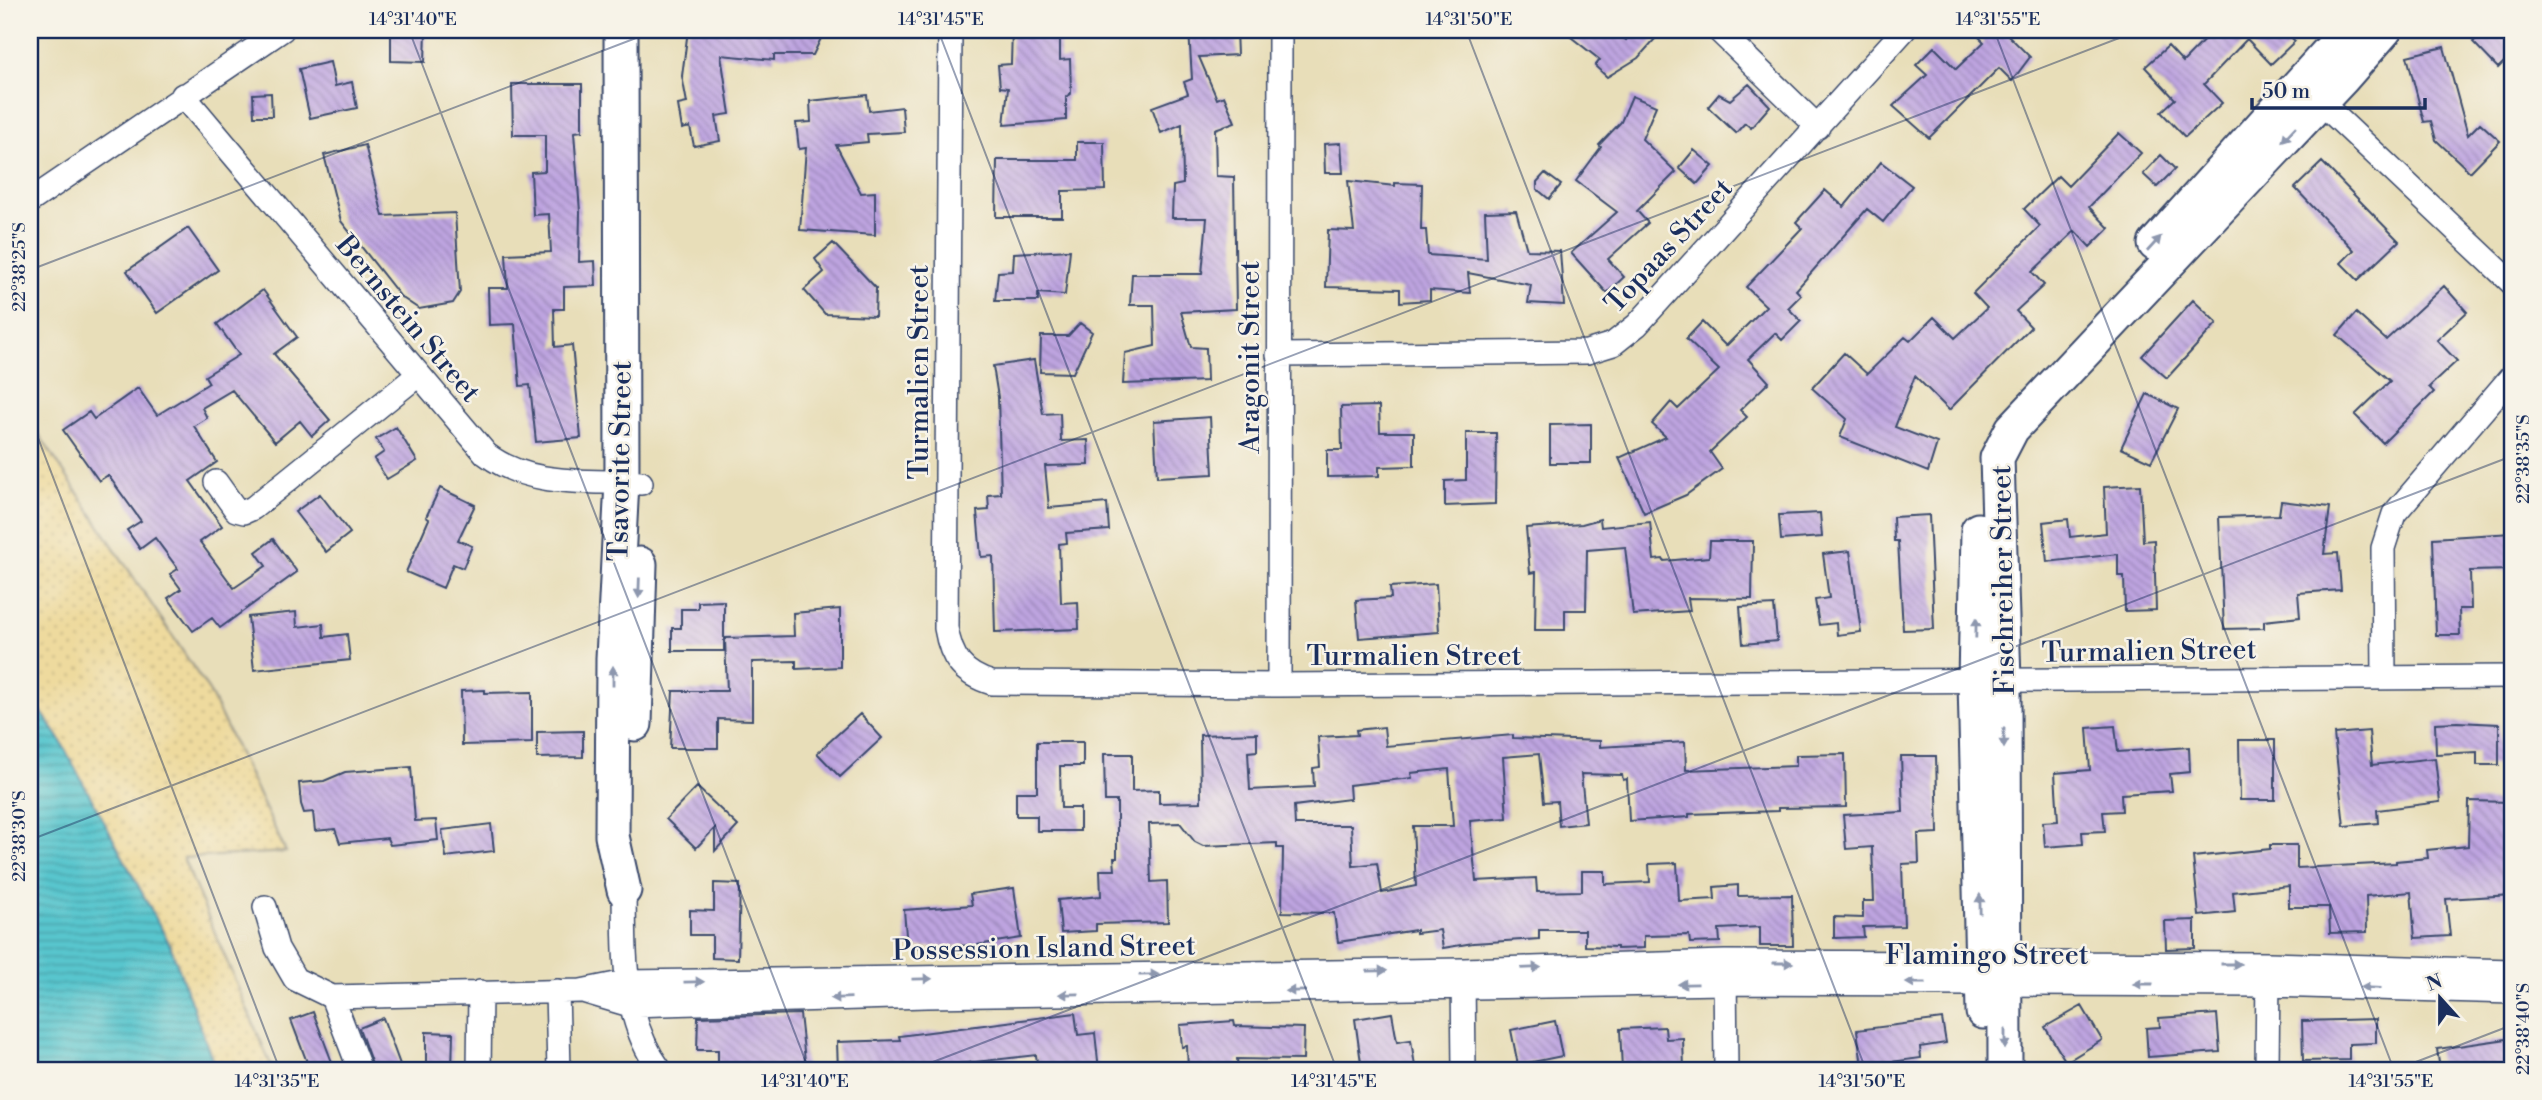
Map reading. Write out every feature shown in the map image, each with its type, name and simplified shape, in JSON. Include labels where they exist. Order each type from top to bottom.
[{"type":"street","points":[[30,201],[282,30]]},
{"type":"street","name":"Tsavorite Street","points":[[621,30],[631,483]]},
{"type":"street","name":"Tsavorite Street","points":[[640,30],[631,483],[613,658],[612,836],[624,891],[628,993],[660,1070]]},
{"type":"street","name":"Turmalien Street","points":[[950,30],[946,628],[954,656],[966,672],[992,683],[1279,685],[2512,677]]},
{"type":"street","name":"Aragonit Street","points":[[1279,685],[1280,30]]},
{"type":"street","points":[[1718,30],[1818,127]]},
{"type":"street","name":"Topaas Street","points":[[1279,355],[1587,352],[1613,344],[1637,325],[1904,30]]},
{"type":"street","name":"Fischreiher Street","points":[[2310,92],[2348,30]]},
{"type":"street","name":"Fischreiher Street","points":[[2005,1070],[1993,974],[1989,682],[1980,454],[2000,414],[2310,92],[2385,30]]},
{"type":"street","points":[[2310,92],[2512,283]]},
{"type":"street","name":"Bernstein Street","points":[[183,95],[473,440],[503,467],[541,479],[631,483]]},
{"type":"street","points":[[216,482],[236,510],[244,512],[253,508],[418,375]]},
{"type":"street","points":[[2384,678],[2383,548],[2394,514],[2512,376]]},
{"type":"street","points":[[265,907],[277,948],[295,979],[332,997],[360,1070]]},
{"type":"street","name":"Flamingo Street","points":[[1463,979],[1725,973],[2268,974],[2512,971]]},
{"type":"street","points":[[1725,973],[1726,1070]]},
{"type":"street","name":"Fischreiher Street","points":[[1983,1070],[1993,974]]},
{"type":"street","points":[[2267,1070],[2268,974]]},
{"type":"street","name":"Flamingo Street","points":[[2268,974],[2512,992]]},
{"type":"street","points":[[1463,979],[1464,1070]]},
{"type":"street","name":"Possession Island Street","points":[[332,997],[557,991],[926,996],[1463,979]]},
{"type":"street","points":[[557,991],[559,1070]]},
{"type":"street","points":[[479,1070],[480,992]]},
{"type":"sand","points":[[30,421],[209,691],[286,852],[183,858],[273,1070],[216,1070],[170,945],[59,738],[30,695]]},
{"type":"water","points":[[30,695],[59,738],[170,945],[216,1070],[30,1070]]},
{"type":"building","points":[[391,30],[426,30],[425,62],[391,61]]},
{"type":"building","points":[[688,30],[825,30],[813,55],[774,55],[774,60],[721,55],[730,114],[716,116],[720,141],[694,146],[690,127],[682,129],[678,105],[687,103],[682,76]]},
{"type":"building","points":[[1012,30],[1060,30],[1060,60],[1070,59],[1071,93],[1066,97],[1066,120],[1004,125],[1008,88],[1000,87],[998,65],[1011,64]]},
{"type":"building","points":[[1189,30],[1236,30],[1237,55],[1199,57],[1217,99],[1224,96],[1235,122],[1215,129],[1216,176],[1234,177],[1236,309],[1181,312],[1191,347],[1206,348],[1207,381],[1123,384],[1125,353],[1155,346],[1154,305],[1130,305],[1132,274],[1202,274],[1207,218],[1172,218],[1173,186],[1183,184],[1182,124],[1161,133],[1152,107],[1188,94],[1184,82],[1192,79]]},
{"type":"building","points":[[1562,30],[1613,30],[1626,40],[1634,30],[1663,30],[1638,58],[1607,77],[1595,66],[1600,60]]},
{"type":"building","points":[[1972,30],[2003,30],[2030,57],[2012,81],[1999,68],[1929,138],[1893,106],[1927,75],[1916,65],[1934,47],[1956,69],[1984,42]]},
{"type":"building","points":[[2214,30],[2283,30],[2295,41],[2271,64],[2247,39],[2204,84],[2222,103],[2185,137],[2161,112],[2175,99],[2145,67],[2168,46],[2183,62]]},
{"type":"building","points":[[2485,30],[2512,30],[2512,54],[2498,68],[2473,42]]},
{"type":"building","points":[[2444,47],[2468,135],[2480,123],[2500,141],[2470,172],[2436,140],[2431,121],[2424,122],[2407,56]]},
{"type":"building","points":[[330,62],[335,86],[352,82],[357,108],[310,118],[299,69]]},
{"type":"building","points":[[512,84],[582,84],[582,131],[574,132],[580,212],[579,262],[595,261],[596,286],[564,287],[564,309],[554,309],[555,347],[572,345],[581,438],[536,442],[530,385],[520,386],[515,324],[489,325],[488,288],[508,288],[506,254],[551,252],[549,214],[533,215],[531,172],[545,171],[545,135],[513,135]]},
{"type":"building","points":[[1749,84],[1770,106],[1751,128],[1745,123],[1736,133],[1708,107],[1719,94],[1730,100]]},
{"type":"building","points":[[271,93],[272,116],[254,116],[253,94]]},
{"type":"building","points":[[867,95],[869,111],[902,107],[904,132],[867,134],[868,142],[836,145],[861,193],[875,192],[875,235],[800,230],[806,148],[799,149],[796,123],[811,122],[810,101]]},
{"type":"building","points":[[1632,96],[1656,106],[1642,139],[1676,172],[1637,211],[1648,223],[1608,259],[1624,277],[1607,293],[1571,253],[1617,212],[1576,181],[1601,147],[1599,145],[1621,122]]},
{"type":"building","points":[[2119,133],[2141,153],[2089,207],[2109,228],[2090,247],[2075,231],[2032,272],[2044,285],[2016,311],[2031,327],[1949,410],[1915,376],[1895,427],[1937,443],[1928,472],[1840,437],[1847,419],[1812,388],[1844,353],[1867,374],[1905,337],[1910,341],[1934,317],[1955,338],[1987,308],[1973,293],[2040,226],[2024,209],[2058,176],[2068,186]]},
{"type":"building","points":[[1077,142],[1104,142],[1105,190],[1062,191],[1062,217],[996,217],[997,160],[1077,160]]},
{"type":"building","points":[[1341,143],[1343,173],[1325,173],[1324,144]]},
{"type":"building","points":[[365,145],[383,216],[455,213],[460,292],[453,303],[419,309],[401,297],[341,221],[324,155]]},
{"type":"building","points":[[1694,150],[1713,166],[1697,184],[1679,168]]},
{"type":"building","points":[[2161,155],[2175,169],[2157,187],[2143,174]]},
{"type":"building","points":[[1881,162],[1912,186],[1883,222],[1867,209],[1796,290],[1801,295],[1788,308],[1801,321],[1782,340],[1775,333],[1748,359],[1769,382],[1740,410],[1747,417],[1710,452],[1722,469],[1686,495],[1644,513],[1619,458],[1666,437],[1652,424],[1671,402],[1678,409],[1719,370],[1686,339],[1702,322],[1726,346],[1766,306],[1746,287],[1802,228],[1796,222],[1825,190],[1844,207]]},
{"type":"building","points":[[2322,162],[2399,241],[2358,280],[2341,263],[2354,250],[2295,188]]},
{"type":"building","points":[[1545,173],[1561,185],[1549,199],[1537,189],[1537,182]]},
{"type":"building","points":[[1348,181],[1395,186],[1395,183],[1422,184],[1421,230],[1426,230],[1428,255],[1487,259],[1485,212],[1516,211],[1527,250],[1560,251],[1564,305],[1528,303],[1531,285],[1468,273],[1470,293],[1430,290],[1430,300],[1400,302],[1400,289],[1326,287],[1328,230],[1354,231]]},
{"type":"building","points":[[188,228],[218,270],[157,313],[127,271]]},
{"type":"building","points":[[833,243],[876,288],[875,316],[825,314],[804,290],[824,272],[815,259]]},
{"type":"building","points":[[1070,250],[1065,295],[1038,293],[1038,301],[995,301],[998,272],[1013,271],[1014,253]]},
{"type":"building","points":[[2444,286],[2467,312],[2437,340],[2457,361],[2429,387],[2434,392],[2383,443],[2355,415],[2390,381],[2337,335],[2356,313],[2386,340]]},
{"type":"building","points":[[263,290],[297,337],[274,354],[330,420],[312,436],[300,421],[275,442],[232,390],[202,408],[207,418],[194,426],[217,462],[190,481],[222,526],[200,542],[234,588],[266,566],[256,552],[273,539],[297,572],[220,628],[212,618],[193,631],[168,598],[181,589],[170,574],[178,569],[155,538],[140,549],[127,530],[141,521],[108,475],[99,481],[63,430],[89,412],[94,419],[138,388],[157,415],[209,383],[205,376],[239,355],[217,324]]},
{"type":"building","points":[[2193,300],[2217,323],[2167,378],[2142,356]]},
{"type":"building","points":[[1080,323],[1092,332],[1073,373],[1040,372],[1041,336],[1068,336]]},
{"type":"building","points":[[1034,360],[1043,414],[1060,413],[1061,441],[1088,440],[1089,465],[1045,466],[1049,508],[1107,503],[1109,530],[1066,533],[1067,543],[1059,544],[1061,603],[1078,602],[1079,629],[995,632],[993,556],[981,557],[977,511],[989,510],[988,495],[1001,494],[998,397],[993,366]]},
{"type":"building","points":[[2147,394],[2178,409],[2151,462],[2121,448]]},
{"type":"building","points":[[1379,406],[1380,432],[1414,432],[1414,466],[1379,467],[1379,476],[1327,477],[1327,450],[1342,450],[1341,407]]},
{"type":"building","points":[[1210,417],[1213,474],[1157,477],[1154,421]]},
{"type":"building","points":[[1591,424],[1591,463],[1550,463],[1550,425]]},
{"type":"building","points":[[396,427],[417,461],[387,479],[374,459],[384,452],[376,439]]},
{"type":"building","points":[[1466,433],[1496,433],[1495,504],[1445,506],[1445,481],[1466,480]]},
{"type":"building","points":[[2140,485],[2143,541],[2154,540],[2156,610],[2125,611],[2124,576],[2118,576],[2118,554],[2047,562],[2043,522],[2068,519],[2070,537],[2106,533],[2104,487]]},
{"type":"building","points":[[440,488],[475,505],[458,540],[472,546],[463,568],[453,564],[443,588],[406,572]]},
{"type":"building","points":[[320,494],[350,533],[326,552],[295,512]]},
{"type":"building","points":[[2281,501],[2330,507],[2324,554],[2338,553],[2341,590],[2298,593],[2300,617],[2264,621],[2264,628],[2224,629],[2219,517],[2279,515]]},
{"type":"building","points":[[1820,513],[1822,537],[1781,540],[1779,515]]},
{"type":"building","points":[[1929,515],[1934,629],[1903,630],[1898,541],[1894,541],[1893,517]]},
{"type":"building","points":[[1600,519],[1601,527],[1650,522],[1654,560],[1709,557],[1710,541],[1753,541],[1752,599],[1688,598],[1690,611],[1633,615],[1625,547],[1587,550],[1586,610],[1565,610],[1565,630],[1535,630],[1536,572],[1530,573],[1526,528],[1582,524]]},
{"type":"building","points":[[2512,533],[2512,570],[2470,571],[2471,609],[2459,609],[2460,635],[2436,635],[2433,538]]},
{"type":"building","points":[[1850,551],[1861,632],[1837,635],[1836,623],[1819,625],[1815,600],[1829,598],[1823,554]]},
{"type":"building","points":[[1436,584],[1439,632],[1359,638],[1356,600],[1391,598],[1390,587]]},
{"type":"building","points":[[724,601],[724,651],[672,651],[672,628],[681,628],[681,609],[698,609],[698,602]]},
{"type":"building","points":[[1774,605],[1777,641],[1743,644],[1740,607]]},
{"type":"building","points":[[840,609],[840,667],[796,669],[796,661],[752,662],[752,720],[718,719],[718,748],[670,748],[673,691],[727,691],[725,638],[794,636],[793,613]]},
{"type":"building","points":[[296,612],[297,627],[323,624],[324,637],[347,634],[350,660],[254,670],[248,617]]},
{"type":"building","points":[[485,690],[485,693],[532,692],[532,743],[462,745],[461,691]]},
{"type":"building","points":[[860,714],[882,738],[840,777],[817,753]]},
{"type":"building","points":[[2435,723],[2499,724],[2499,765],[2477,765],[2477,752],[2436,754]]},
{"type":"building","points":[[2115,726],[2118,752],[2189,747],[2190,772],[2170,774],[2172,791],[2121,794],[2122,811],[2103,812],[2105,831],[2082,832],[2083,844],[2045,847],[2043,822],[2058,821],[2055,773],[2090,770],[2087,728]]},
{"type":"building","points":[[1384,727],[1386,746],[1513,735],[1513,738],[1600,741],[1600,747],[1685,742],[1686,770],[1796,766],[1796,755],[1845,754],[1846,807],[1778,808],[1778,811],[1689,814],[1689,817],[1629,821],[1627,779],[1623,780],[1622,775],[1581,774],[1586,823],[1559,826],[1557,801],[1544,802],[1539,754],[1503,757],[1507,818],[1470,821],[1476,881],[1536,878],[1537,892],[1582,891],[1582,871],[1605,871],[1605,884],[1650,882],[1649,864],[1677,863],[1679,901],[1715,899],[1714,887],[1738,885],[1738,896],[1792,895],[1793,946],[1760,946],[1760,927],[1719,929],[1720,942],[1690,943],[1689,935],[1644,936],[1644,948],[1617,949],[1585,946],[1585,930],[1539,930],[1539,939],[1473,943],[1443,948],[1440,930],[1416,933],[1416,930],[1338,942],[1334,913],[1282,912],[1283,848],[1277,848],[1277,843],[1203,846],[1195,842],[1180,823],[1149,824],[1151,882],[1167,881],[1168,922],[1096,924],[1096,931],[1061,933],[1058,900],[1101,896],[1100,870],[1115,870],[1117,801],[1105,801],[1104,754],[1132,754],[1132,791],[1159,790],[1159,803],[1201,802],[1200,735],[1257,733],[1257,751],[1248,752],[1250,790],[1314,787],[1313,768],[1320,767],[1318,737],[1357,735],[1356,730]],"holes":[[[1449,769],[1453,826],[1413,826],[1416,886],[1382,893],[1377,863],[1353,866],[1351,825],[1295,825],[1294,806],[1350,799],[1349,785],[1412,778],[1411,773]]]},
{"type":"building","points":[[583,731],[583,757],[537,758],[537,732]]},
{"type":"building","points":[[2369,731],[2372,765],[2435,758],[2440,802],[2377,810],[2378,823],[2344,826],[2334,734]]},
{"type":"building","points":[[2239,740],[2275,740],[2275,800],[2240,800]]},
{"type":"building","points":[[1037,742],[1083,742],[1083,766],[1060,766],[1061,808],[1080,808],[1080,831],[1037,831],[1037,816],[1016,816],[1016,792],[1037,792]]},
{"type":"building","points":[[1901,756],[1936,756],[1938,833],[1918,834],[1919,863],[1902,864],[1904,926],[1863,927],[1864,937],[1834,938],[1834,917],[1863,918],[1863,901],[1874,901],[1872,847],[1846,849],[1843,815],[1903,812]]},
{"type":"building","points":[[411,767],[415,821],[436,820],[438,840],[390,845],[387,838],[340,843],[335,829],[315,831],[313,812],[304,813],[299,783],[324,781],[345,772]]},
{"type":"building","points":[[697,787],[738,826],[715,851],[715,828],[696,848],[666,819]]},
{"type":"building","points":[[2469,801],[2512,802],[2512,895],[2446,899],[2450,936],[2415,938],[2411,892],[2366,896],[2367,932],[2330,933],[2329,907],[2289,907],[2289,886],[2233,892],[2235,912],[2199,916],[2193,857],[2270,849],[2270,845],[2297,845],[2297,868],[2396,863],[2428,858],[2427,850],[2468,846]]},
{"type":"building","points":[[491,824],[494,851],[446,857],[442,830]]},
{"type":"building","points":[[714,883],[740,884],[738,959],[712,958],[712,935],[690,935],[690,910],[714,911]]},
{"type":"building","points":[[1014,888],[1021,938],[977,945],[907,948],[904,910],[972,905],[970,894]]},
{"type":"building","points":[[2195,920],[2195,948],[2166,949],[2165,921]]},
{"type":"building","points":[[2082,1006],[2102,1040],[2066,1062],[2045,1027]]},
{"type":"building","points":[[313,1012],[335,1070],[310,1070],[291,1020]]},
{"type":"building","points":[[1075,1013],[1078,1035],[1095,1033],[1099,1070],[1038,1070],[1036,1055],[939,1066],[940,1070],[838,1070],[837,1042],[900,1040],[899,1036]]},
{"type":"building","points":[[1392,1013],[1397,1042],[1411,1040],[1415,1066],[1362,1070],[1355,1019]]},
{"type":"building","points":[[800,1014],[806,1070],[779,1070],[778,1066],[718,1065],[718,1050],[697,1050],[698,1017]]},
{"type":"building","points":[[2217,1014],[2220,1052],[2148,1057],[2146,1028],[2160,1027],[2159,1018]]},
{"type":"building","points":[[383,1018],[402,1070],[374,1070],[359,1028]]},
{"type":"building","points":[[1942,1019],[1946,1043],[1920,1047],[1921,1058],[1862,1066],[1857,1030]]},
{"type":"building","points":[[2376,1019],[2376,1043],[2349,1044],[2349,1060],[2303,1061],[2302,1021]]},
{"type":"building","points":[[1234,1021],[1235,1026],[1304,1028],[1303,1060],[1237,1059],[1238,1070],[1188,1070],[1187,1046],[1182,1047],[1180,1025]]},
{"type":"building","points":[[1555,1021],[1562,1056],[1518,1065],[1511,1030]]},
{"type":"building","points":[[1665,1027],[1666,1039],[1683,1038],[1684,1070],[1622,1069],[1620,1029]]},
{"type":"building","points":[[426,1032],[453,1033],[452,1070],[426,1070]]},
{"type":"building","points":[[2507,1039],[2511,1070],[2440,1070],[2437,1049]]}]
